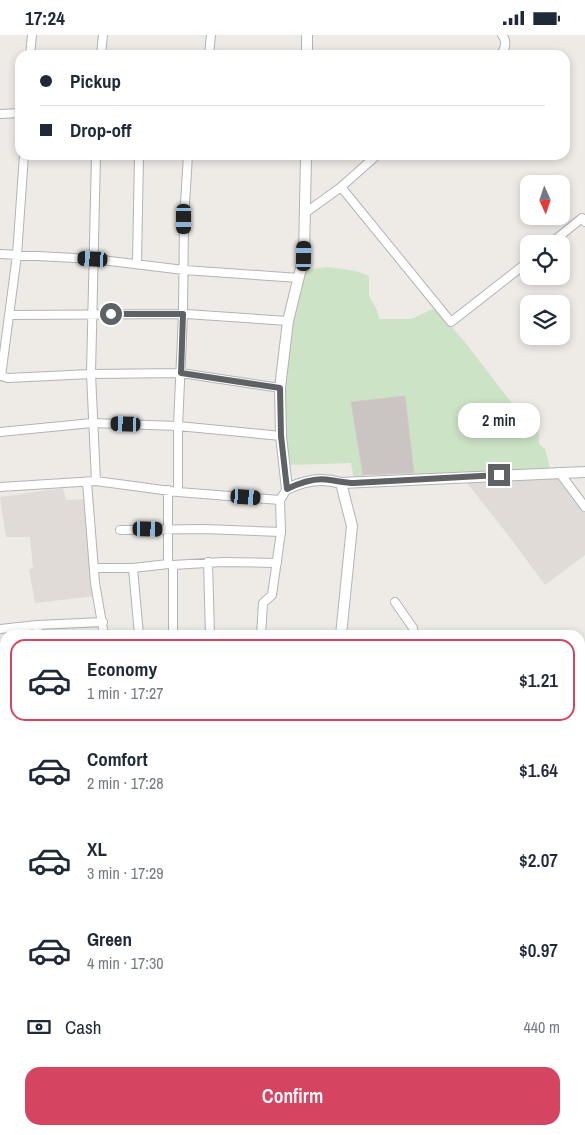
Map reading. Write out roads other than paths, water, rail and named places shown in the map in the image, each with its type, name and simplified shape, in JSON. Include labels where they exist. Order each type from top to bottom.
[{"type":"street","points":[[30,50],[32,35]]},
{"type":"street","points":[[102,50],[103,35]]},
{"type":"street","points":[[210,50],[211,35]]},
{"type":"street","points":[[307,35],[307,50]]},
{"type":"street","points":[[503,50],[505,36]]},
{"type":"street","points":[[0,114],[15,113]]},
{"type":"street","points":[[24,160],[17,255],[0,377],[181,373],[280,388]]},
{"type":"street","points":[[96,160],[91,374],[91,481],[96,583],[104,630]]},
{"type":"street","points":[[136,264],[139,160]]},
{"type":"street","points":[[178,492],[184,219],[188,160]]},
{"type":"street","points":[[287,489],[281,436],[280,388],[288,321],[304,256],[306,160]]},
{"type":"street","points":[[305,213],[340,187],[371,160]]},
{"type":"street","points":[[340,187],[451,322],[520,268]]},
{"type":"street","points":[[562,235],[584,219]]},
{"type":"street","points":[[0,254],[93,259],[184,270],[299,278]]},
{"type":"street","points":[[9,315],[183,314],[288,321]]},
{"type":"street","points":[[0,431],[92,423],[178,426],[281,436]]},
{"type":"street","points":[[559,472],[585,507]]},
{"type":"street","points":[[261,630],[263,603],[272,595],[277,563],[281,532],[280,500],[287,489],[298,483],[329,479],[341,483],[585,472]]},
{"type":"street","points":[[0,487],[91,481],[178,492],[280,500]]},
{"type":"street","points":[[341,483],[352,526],[342,630]]},
{"type":"street","points":[[168,490],[167,529],[173,630]]},
{"type":"street","points":[[120,530],[167,529],[281,532]]},
{"type":"street","points":[[95,568],[133,568],[208,563],[277,563]]},
{"type":"street","points":[[208,563],[210,630]]},
{"type":"street","points":[[133,568],[139,630]]},
{"type":"street","points":[[394,602],[413,630]]},
{"type":"street","points":[[0,629],[103,622]]},
{"type":"street","points":[[37,625],[38,630]]}]
